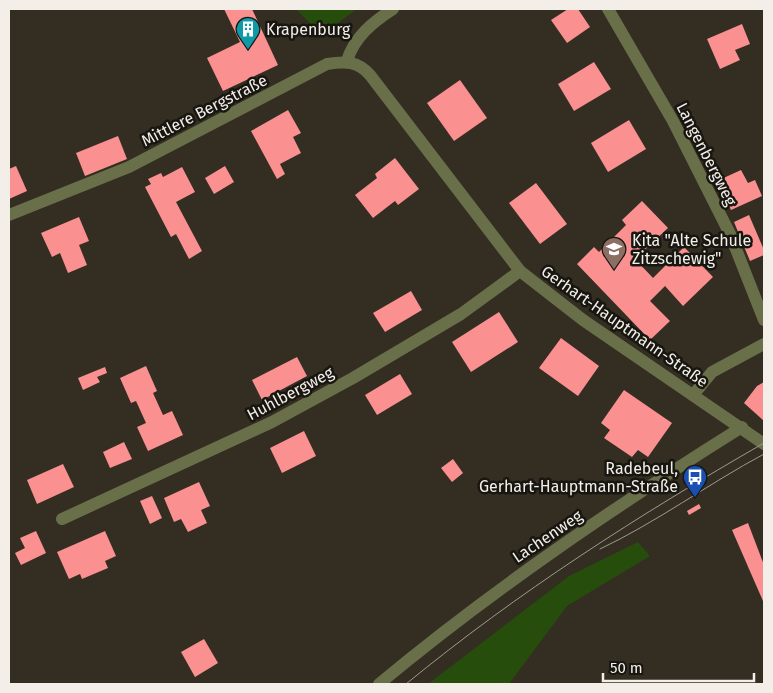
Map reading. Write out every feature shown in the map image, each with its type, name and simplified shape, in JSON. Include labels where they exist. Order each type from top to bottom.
[{"type":"street","points":[[347,61],[350,49],[364,30],[393,9]]},
{"type":"street","name":"Langenbergweg","points":[[608,9],[673,121],[730,234],[764,320]]},
{"type":"street","name":"Mittlere Bergstraße","points":[[9,215],[129,167],[327,64],[347,61]]},
{"type":"street","name":"Gerhart-Hauptmann-Straße","points":[[347,61],[358,64],[370,75],[520,271],[583,320],[694,394],[764,444]]},
{"type":"street","name":"Huhlbergweg","points":[[62,519],[272,422],[354,378],[460,314],[520,271]]},
{"type":"street","points":[[694,394],[712,372],[764,344]]},
{"type":"street","name":"Lachenweg","points":[[379,684],[427,644],[524,571],[685,463],[742,428]]},
{"type":"green space","points":[[296,9],[357,9],[321,35]]},
{"type":"green space","points":[[638,542],[650,556],[567,606],[509,684],[428,684],[569,576]]},
{"type":"building","name":"Krapenburg","points":[[224,9],[252,9],[278,65],[223,91],[207,58],[240,42]]},
{"type":"building","points":[[568,9],[578,9],[590,27],[567,43],[551,20]]},
{"type":"building","points":[[742,24],[750,44],[735,50],[740,60],[720,69],[707,39]]},
{"type":"building","points":[[594,62],[611,89],[574,111],[558,84]]},
{"type":"building","points":[[460,80],[487,118],[454,141],[427,103]]},
{"type":"building","points":[[288,110],[301,133],[293,137],[301,153],[280,164],[285,174],[277,179],[251,131]]},
{"type":"building","points":[[629,120],[646,149],[608,172],[591,143]]},
{"type":"building","points":[[118,136],[127,159],[85,176],[76,153]]},
{"type":"building","points":[[395,158],[419,189],[398,205],[395,201],[373,218],[355,195],[377,178],[375,174]]},
{"type":"building","points":[[16,166],[27,191],[9,199],[9,169]]},
{"type":"building","points":[[225,166],[234,182],[214,194],[205,178]]},
{"type":"building","points":[[182,167],[195,192],[176,202],[202,251],[189,259],[176,234],[171,237],[145,187],[151,184],[148,179],[161,173],[163,177]]},
{"type":"building","points":[[741,170],[748,183],[755,180],[762,196],[731,210],[717,181]]},
{"type":"building","points":[[536,183],[567,224],[540,244],[509,203]]},
{"type":"building","name":"Kita \"Alte Schule Zitzschewig\"","points":[[642,201],[668,228],[635,259],[653,278],[684,247],[713,277],[683,306],[665,286],[650,301],[670,321],[650,340],[577,264],[594,247],[599,252],[626,225],[622,220]]},
{"type":"building","points":[[749,215],[764,250],[764,255],[750,261],[734,222]]},
{"type":"building","points":[[79,217],[89,241],[79,245],[87,265],[68,273],[60,253],[52,257],[41,233]]},
{"type":"building","points":[[411,291],[422,310],[385,332],[373,313]]},
{"type":"building","points":[[499,312],[518,342],[471,372],[452,342]]},
{"type":"building","points":[[561,338],[599,366],[578,396],[539,368]]},
{"type":"building","points":[[297,357],[307,376],[262,400],[252,380]]},
{"type":"building","points":[[146,366],[157,391],[153,393],[163,415],[172,411],[183,435],[148,451],[137,427],[146,423],[136,401],[131,403],[120,378]]},
{"type":"building","points":[[105,367],[107,373],[97,377],[100,382],[83,390],[78,378]]},
{"type":"building","points":[[400,374],[412,394],[377,415],[365,395]]},
{"type":"building","points":[[764,382],[764,421],[744,403],[757,386]]},
{"type":"building","points":[[624,390],[672,423],[648,457],[638,450],[632,457],[604,438],[610,430],[601,423]]},
{"type":"building","points":[[304,431],[316,456],[282,473],[270,448]]},
{"type":"building","points":[[124,442],[132,459],[110,468],[103,452]]},
{"type":"building","points":[[453,459],[463,473],[452,482],[441,468]]},
{"type":"building","points":[[63,464],[74,487],[37,504],[27,480]]},
{"type":"building","points":[[199,482],[210,506],[201,510],[207,523],[188,532],[181,519],[174,522],[164,498]]},
{"type":"building","points":[[152,496],[162,518],[150,524],[140,501]]},
{"type":"building","points":[[699,504],[701,508],[689,515],[687,511]]},
{"type":"building","points":[[748,523],[764,565],[763,601],[732,530]]},
{"type":"building","points":[[36,531],[46,553],[21,565],[15,553],[25,548],[20,538]]},
{"type":"building","points":[[105,531],[116,556],[105,561],[108,568],[82,579],[80,574],[69,579],[57,552]]},
{"type":"building","points":[[204,639],[218,663],[195,677],[181,652]]},
{"type":"tram line","points":[[406,684],[448,650],[580,556],[671,498],[764,443]]},
{"type":"tram line","points":[[600,549],[642,527],[764,454]]},
{"type":"place","name":"Krapenburg","points":[[248,50]]},
{"type":"place","name":"Kita \"Alte Schule Zitzschewig\"","points":[[614,270]]},
{"type":"place","name":"Radebeul, Gerhart-Hauptmann-Straße","points":[[695,498]]}]
